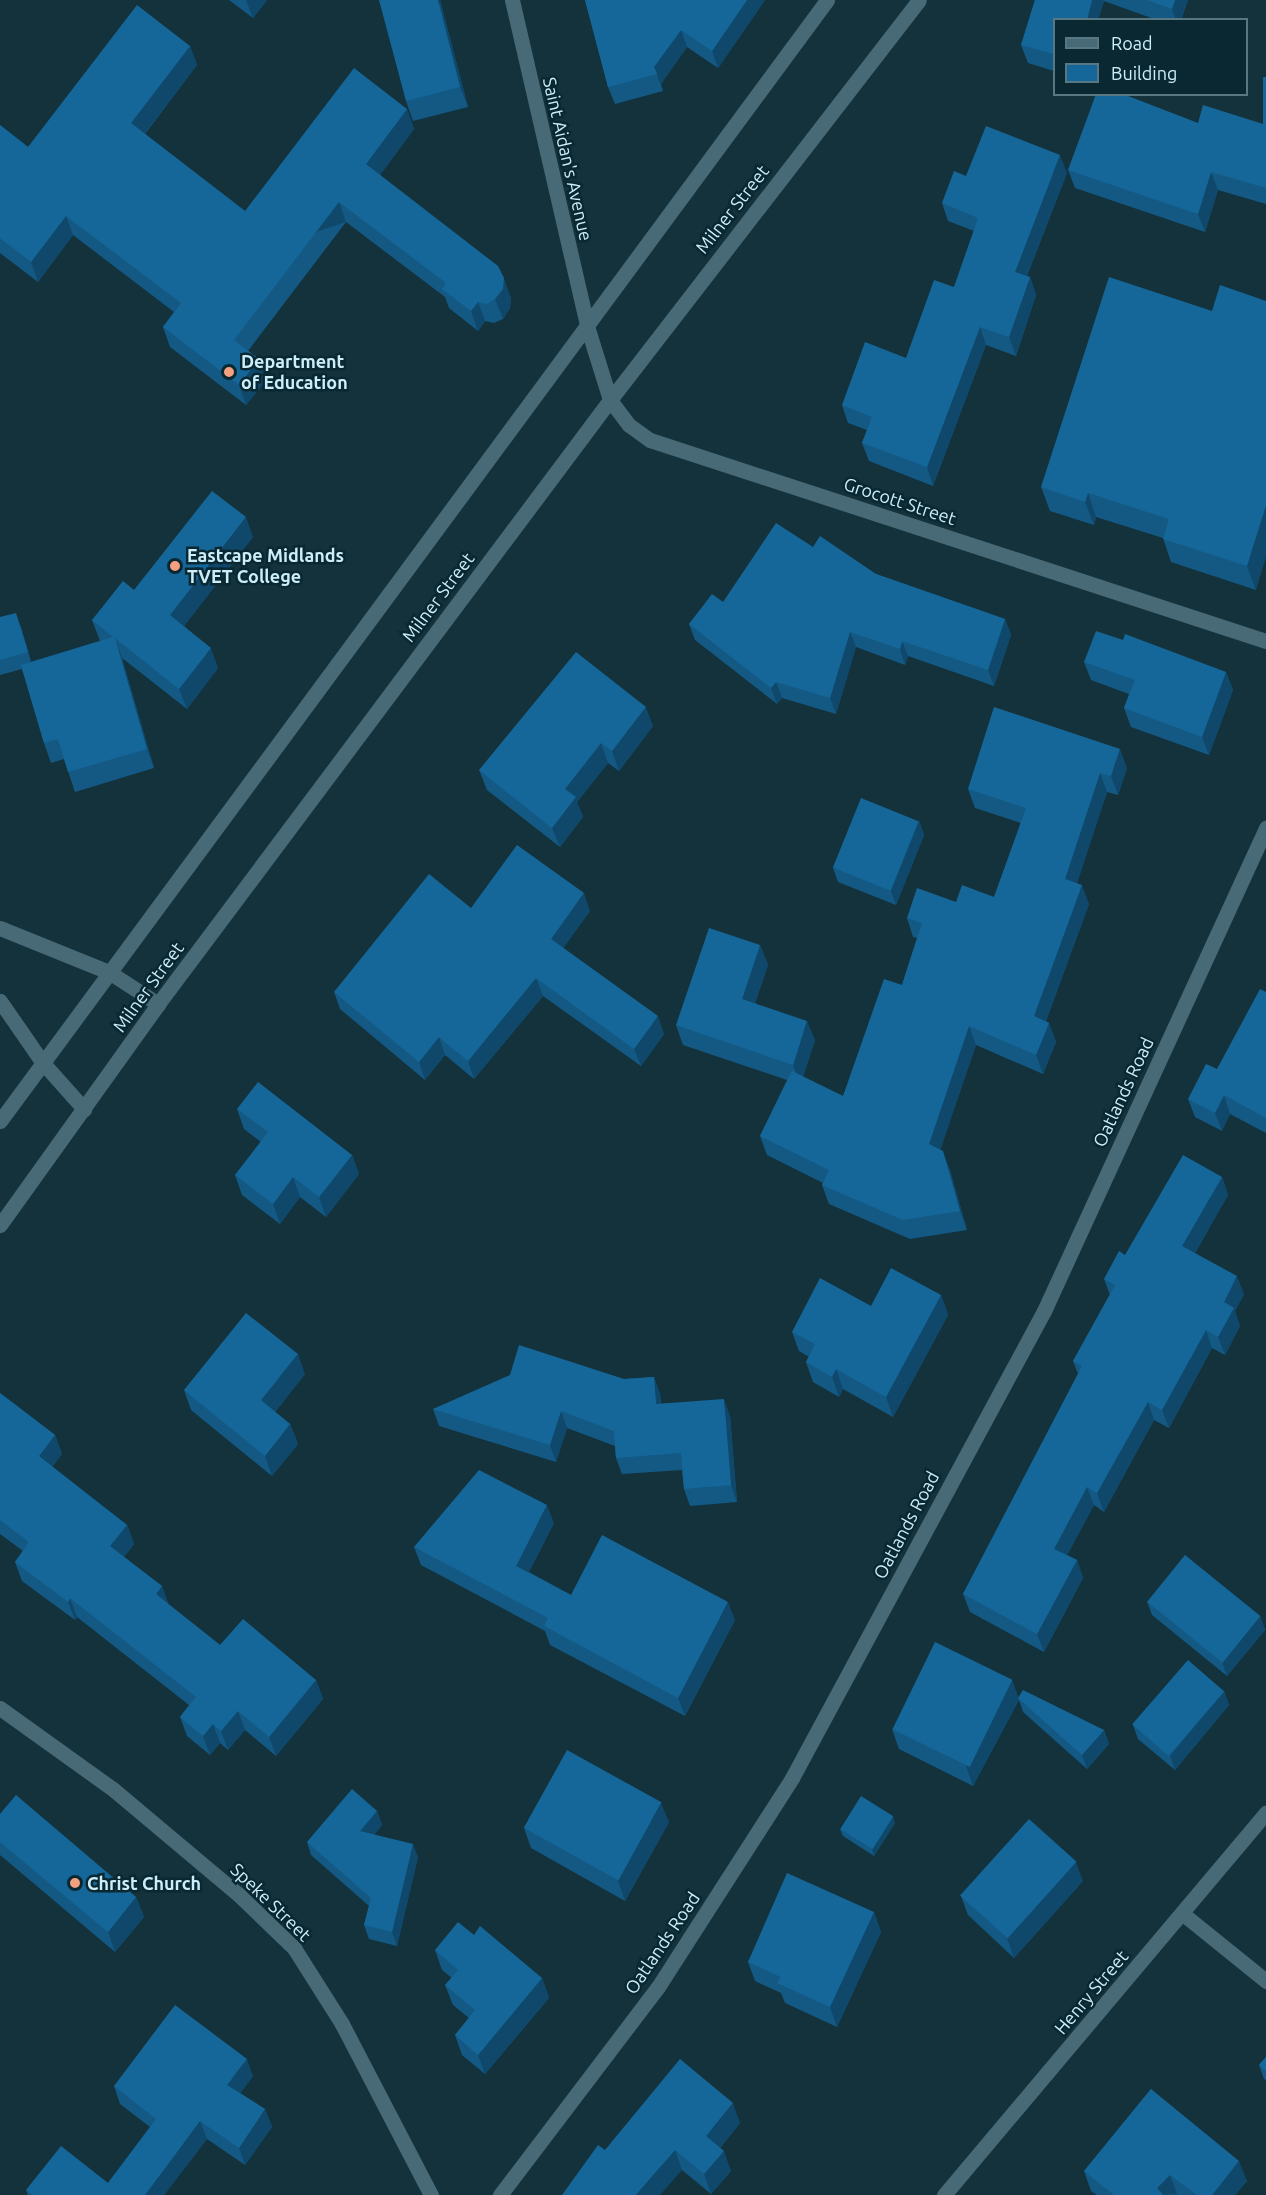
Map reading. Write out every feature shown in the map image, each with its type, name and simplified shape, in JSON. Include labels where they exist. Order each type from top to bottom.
[{"type":"street","name":"Saint Aidan's Avenue","points":[[512,0],[587,326]]},
{"type":"street","points":[[0,1121],[827,0]]},
{"type":"street","name":"Milner Street","points":[[0,1225],[158,1004],[610,400],[919,0]]},
{"type":"street","name":"Grocott Street","points":[[587,326],[610,400],[629,425],[650,440],[1266,641]]},
{"type":"street","name":"Oatlands Road","points":[[500,2195],[658,1987],[792,1778],[1044,1311],[1266,828]]},
{"type":"street","points":[[0,928],[109,972],[158,1004]]},
{"type":"street","points":[[0,1001],[43,1064],[84,1109]]},
{"type":"street","name":"Speke Street","points":[[0,1708],[114,1790],[238,1894],[294,1948],[342,2024],[432,2195]]},
{"type":"street","name":"Henry Street","points":[[944,2195],[1266,1813]]},
{"type":"street","points":[[1183,1914],[1266,1981]]},
{"type":"building","points":[[379,0],[438,0],[460,87],[406,101]]},
{"type":"building","points":[[585,0],[747,0],[712,51],[681,30],[654,67],[657,74],[608,87]]},
{"type":"building","points":[[1035,0],[1092,0],[1088,18],[1053,18],[1053,54],[1021,45]]},
{"type":"building","points":[[1147,0],[1175,0],[1172,9]]},
{"type":"building","points":[[137,5],[190,46],[131,123],[245,211],[354,68],[407,109],[366,164],[498,266],[504,278],[503,289],[495,299],[487,304],[478,302],[471,311],[442,289],[446,283],[339,202],[234,340],[259,359],[239,385],[163,327],[181,303],[66,216],[31,262],[0,238],[0,125],[28,147]]},
{"type":"building","points":[[1263,77],[1266,77],[1266,188],[1211,172],[1198,214],[1068,170],[1095,96],[1128,96],[1198,123],[1203,105],[1263,124]]},
{"type":"building","points":[[986,126],[1060,155],[1015,272],[1030,277],[1009,337],[980,327],[927,467],[862,443],[872,417],[842,405],[865,342],[906,358],[934,280],[954,287],[978,218],[942,203],[954,171],[966,176]]},
{"type":"building","points":[[1109,277],[1212,311],[1220,285],[1266,301],[1266,506],[1247,566],[1163,539],[1169,519],[1088,493],[1085,502],[1041,487]]},
{"type":"building","points":[[212,491],[246,517],[170,615],[211,648],[179,689],[115,638],[147,749],[68,772],[58,739],[44,743],[21,665],[113,637],[92,620],[123,581],[134,590]]},
{"type":"building","points":[[776,523],[813,547],[820,536],[876,574],[1005,619],[988,670],[902,641],[900,649],[850,632],[830,698],[776,682],[771,688],[689,624],[712,594],[723,602]]},
{"type":"building","points":[[16,613],[28,652],[0,660],[0,617]]},
{"type":"building","points":[[1096,631],[1123,640],[1125,634],[1226,672],[1202,737],[1124,708],[1135,680],[1084,662]]},
{"type":"building","points":[[576,652],[646,707],[612,751],[601,743],[565,789],[576,797],[552,828],[479,770]]},
{"type":"building","points":[[994,707],[1120,749],[1111,776],[1100,773],[1065,879],[1082,885],[1034,1016],[1049,1023],[1036,1055],[969,1026],[929,1144],[943,1151],[960,1211],[903,1220],[822,1185],[829,1170],[760,1136],[792,1071],[843,1096],[884,979],[902,985],[922,923],[907,918],[917,888],[956,902],[962,885],[994,897],[1026,808],[968,789]]},
{"type":"building","points":[[861,798],[918,821],[890,891],[833,868]]},
{"type":"building","points":[[517,845],[584,893],[551,939],[658,1016],[634,1049],[536,978],[468,1061],[439,1037],[419,1062],[334,992],[429,874],[471,908]]},
{"type":"building","points":[[709,928],[760,945],[742,999],[807,1021],[793,1065],[676,1025]]},
{"type":"building","points":[[1260,989],[1266,992],[1266,1118],[1224,1095],[1215,1113],[1188,1099],[1206,1064],[1217,1069]]},
{"type":"building","points":[[258,1082],[352,1155],[319,1197],[293,1177],[273,1204],[235,1175],[268,1132],[237,1109]]},
{"type":"building","points":[[1183,1155],[1222,1177],[1182,1246],[1237,1276],[1224,1302],[1234,1308],[1218,1337],[1206,1330],[1162,1410],[1148,1402],[1097,1493],[1087,1487],[1054,1549],[1077,1560],[1037,1634],[963,1594],[1082,1366],[1073,1361],[1115,1285],[1104,1279],[1119,1251],[1125,1255]]},
{"type":"building","points":[[891,1268],[941,1295],[886,1397],[836,1369],[832,1377],[806,1362],[815,1344],[792,1332],[820,1278],[871,1306]]},
{"type":"building","points":[[246,1313],[298,1354],[261,1400],[290,1424],[265,1456],[184,1390]]},
{"type":"building","points":[[519,1345],[624,1379],[654,1377],[656,1404],[724,1399],[731,1485],[684,1489],[681,1453],[616,1458],[614,1431],[561,1411],[550,1445],[433,1409],[510,1375]]},
{"type":"building","points":[[0,1393],[55,1435],[39,1456],[127,1525],[110,1546],[162,1586],[156,1594],[220,1645],[243,1619],[316,1680],[269,1737],[238,1711],[221,1731],[213,1724],[203,1736],[180,1717],[196,1697],[70,1598],[68,1602],[15,1562],[29,1542],[0,1520]]},
{"type":"building","points":[[479,1470],[547,1505],[516,1566],[571,1595],[602,1535],[728,1602],[678,1698],[544,1626],[548,1618],[414,1547]]},
{"type":"building","points":[[1185,1555],[1260,1616],[1223,1663],[1147,1602]]},
{"type":"building","points":[[935,1642],[1012,1680],[970,1767],[892,1729]]},
{"type":"building","points":[[1188,1660],[1224,1691],[1168,1756],[1132,1724]]},
{"type":"building","points":[[1023,1690],[1104,1730],[1082,1755],[1018,1698]]},
{"type":"building","points":[[567,1750],[661,1802],[618,1880],[524,1828]]},
{"type":"building","points":[[352,1789],[377,1811],[360,1831],[413,1844],[392,1932],[364,1925],[371,1898],[307,1842]]},
{"type":"building","name":"Christ Church","points":[[16,1795],[136,1897],[108,1932],[0,1842],[0,1814]]},
{"type":"building","points":[[861,1796],[893,1816],[873,1849],[840,1829]]},
{"type":"building","points":[[1029,1819],[1077,1862],[1008,1938],[960,1896]]},
{"type":"building","points":[[787,1873],[874,1912],[830,2007],[777,1983],[781,1977],[748,1962]]},
{"type":"building","points":[[458,1922],[474,1935],[480,1926],[542,1978],[478,2055],[455,2035],[475,2010],[445,1985],[458,1970],[435,1950]]},
{"type":"building","points":[[175,2005],[247,2059],[227,2085],[265,2109],[239,2148],[200,2121],[145,2195],[33,2195],[26,2190],[61,2146],[108,2183],[156,2119],[114,2086]]},
{"type":"building","points":[[1266,2057],[1266,2071],[1259,2065]]},
{"type":"building","points":[[680,2059],[733,2103],[706,2136],[724,2151],[704,2174],[675,2150],[636,2195],[562,2195],[598,2145],[605,2150]]},
{"type":"building","points":[[1151,2089],[1239,2161],[1212,2195],[1197,2195],[1170,2175],[1157,2188],[1163,2195],[1114,2195],[1084,2171]]},
{"type":"place","name":"Department of Education","points":[[229,372]]},
{"type":"place","name":"Eastcape Midlands TVET College","points":[[175,566]]},
{"type":"place","name":"Christ Church","points":[[75,1883]]}]
